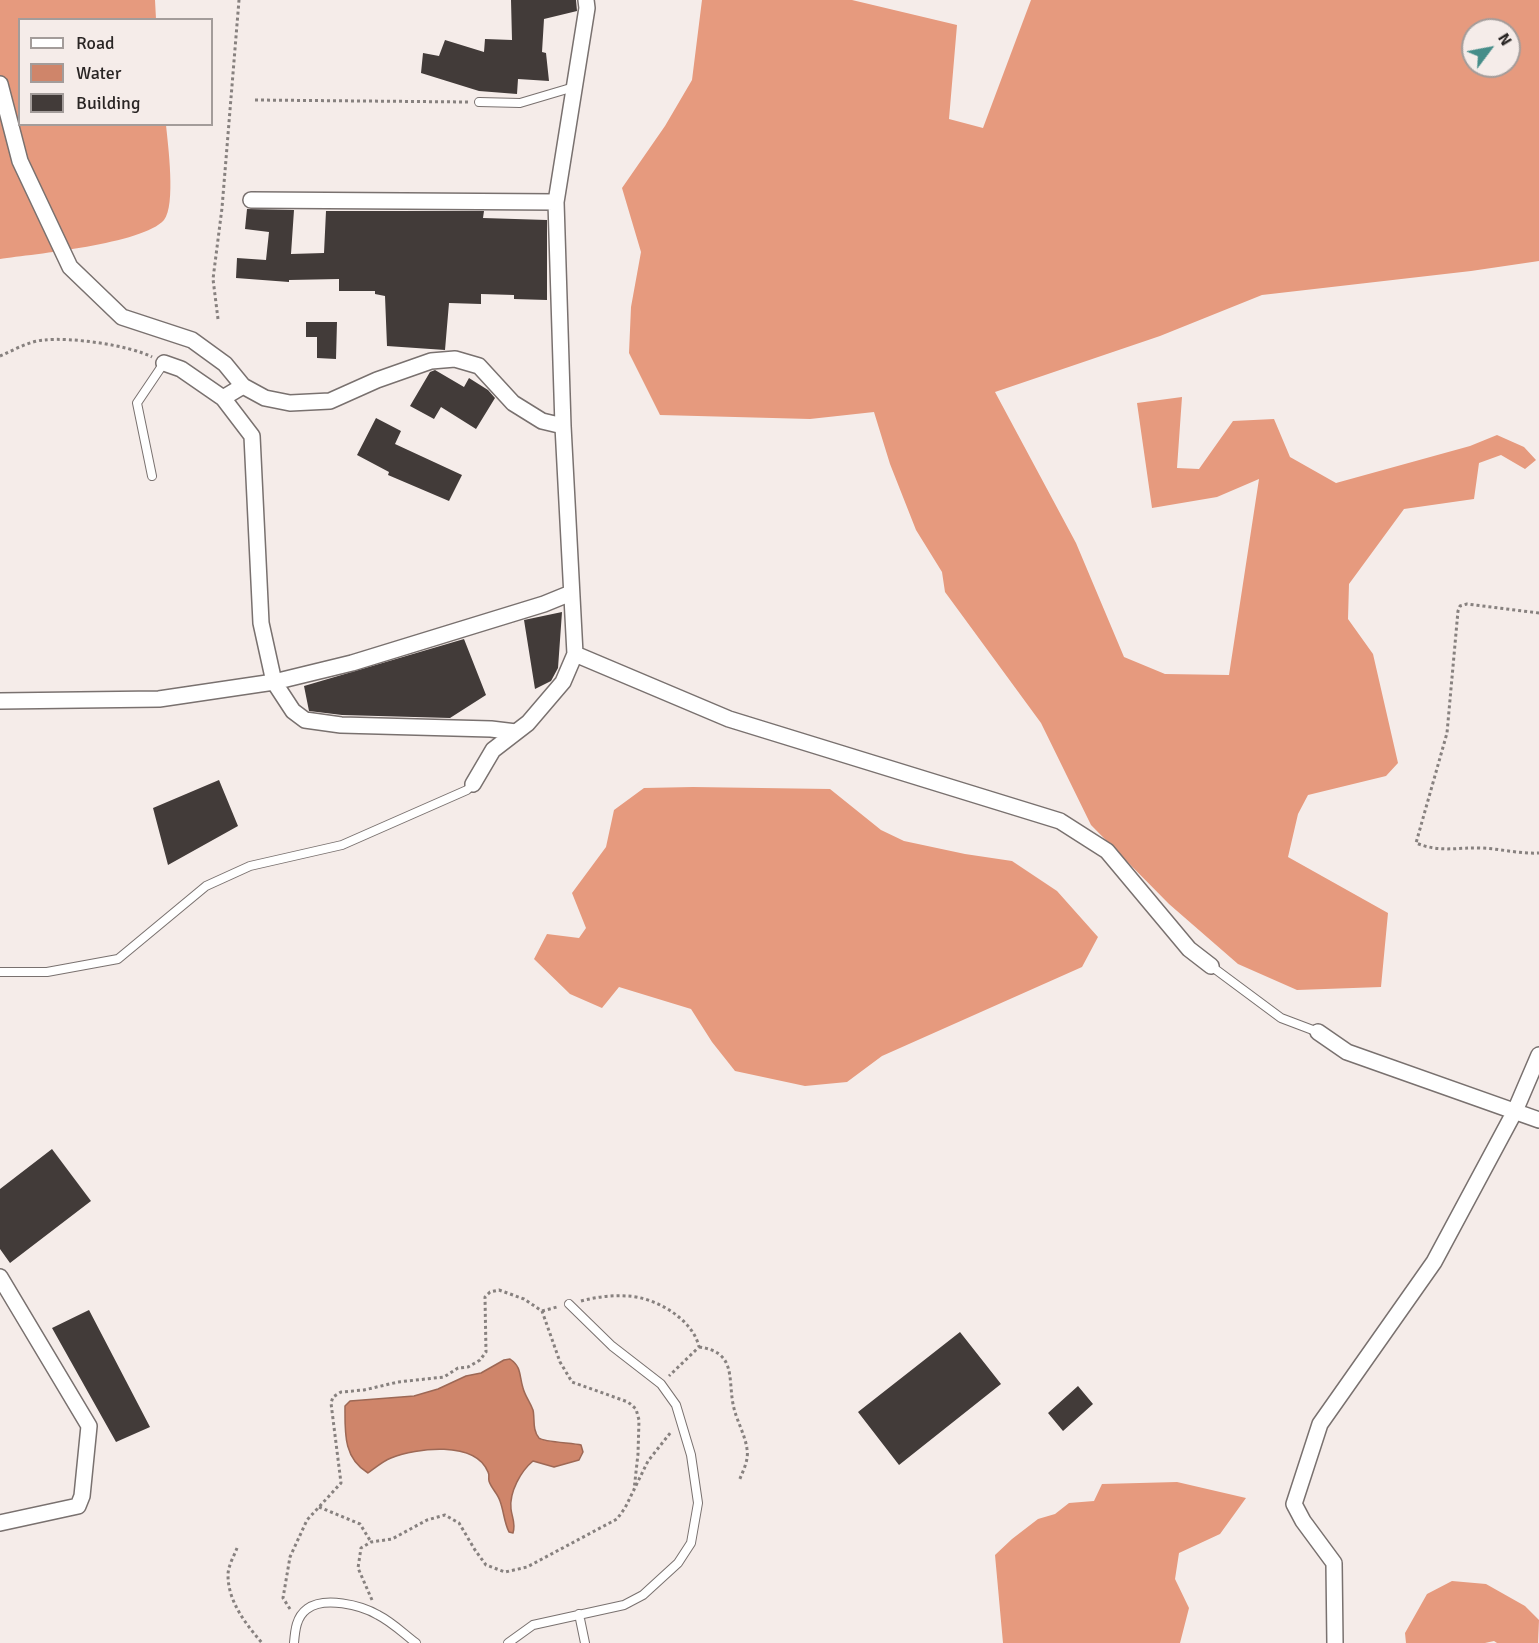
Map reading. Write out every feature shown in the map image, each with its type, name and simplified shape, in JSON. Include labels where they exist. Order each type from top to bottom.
[{"type":"street","points":[[473,784],[493,750],[528,723],[562,682],[575,654],[563,426],[556,202],[587,8],[586,0]]},
{"type":"street","points":[[0,84],[20,161],[70,267],[122,317],[192,340],[225,364],[243,386],[265,398],[290,403],[330,401],[377,380],[431,361],[455,359],[479,366],[513,403],[542,421],[563,426]]},
{"type":"street","points":[[250,200],[556,202]]},
{"type":"street","points":[[164,363],[181,369],[223,398],[252,436],[261,623],[274,681],[293,711],[305,720],[341,725],[491,729],[516,732]]},
{"type":"street","points":[[223,398],[243,386]]},
{"type":"street","points":[[0,701],[159,699],[274,681],[352,663],[544,604],[571,593]]},
{"type":"street","points":[[575,654],[729,719],[1060,821],[1107,851],[1189,949],[1211,966]]},
{"type":"street","points":[[1317,1032],[1347,1052],[1539,1120]]},
{"type":"street","points":[[1335,1643],[1334,1563],[1303,1521],[1294,1504],[1305,1467],[1320,1424],[1434,1262],[1515,1111],[1539,1055]]},
{"type":"street","points":[[0,1277],[89,1426],[82,1496],[78,1506],[0,1523]]},
{"type":"lane","points":[[479,102],[520,103],[574,86]]},
{"type":"lane","points":[[152,476],[136,403],[164,363]]},
{"type":"lane","points":[[0,972],[47,972],[118,959],[206,886],[250,866],[342,845],[466,790],[473,784]]},
{"type":"lane","points":[[1211,966],[1281,1018],[1317,1032]]},
{"type":"lane","points":[[508,1643],[533,1625],[624,1605],[643,1595],[678,1563],[691,1543],[698,1503],[691,1455],[675,1405],[662,1384],[612,1346],[569,1304]]},
{"type":"lane","points":[[294,1643],[296,1624],[306,1609],[326,1603],[356,1605],[379,1615],[416,1643]]},
{"type":"lane","points":[[579,1614],[585,1643]]},
{"type":"path","points":[[218,319],[213,279],[222,208],[239,0]]},
{"type":"path","points":[[255,100],[479,102]]},
{"type":"path","points":[[0,357],[44,340],[95,342],[142,352],[164,363]]},
{"type":"path","points":[[1539,613],[1467,603],[1460,606],[1447,733],[1416,843],[1430,849],[1481,848],[1539,854]]},
{"type":"path","points":[[298,1621],[283,1598],[290,1557],[307,1520],[341,1483],[331,1403],[333,1397],[341,1392],[444,1377],[458,1368],[468,1367],[480,1360],[486,1352],[485,1297],[490,1292],[499,1290],[524,1299],[542,1311],[560,1362],[572,1382],[628,1402],[636,1409],[639,1420],[634,1490]]},
{"type":"path","points":[[542,1311],[597,1296],[630,1295],[662,1305],[685,1322],[698,1340],[699,1347]]},
{"type":"path","points":[[662,1384],[699,1347]]},
{"type":"path","points":[[699,1347],[711,1349],[727,1364],[731,1372],[733,1404],[748,1450],[746,1464],[739,1481]]},
{"type":"path","points":[[379,1615],[358,1568],[361,1548],[371,1542],[392,1539],[427,1520],[445,1515],[459,1522],[486,1565],[505,1572],[527,1567],[617,1519],[626,1508],[648,1461],[681,1421]]},
{"type":"path","points":[[319,1507],[360,1524],[371,1542]]},
{"type":"path","points":[[237,1548],[228,1573],[231,1595],[246,1624],[262,1643]]},
{"type":"shaded area","points":[[0,0],[155,0],[156,18],[18,18],[18,126],[166,126],[170,202],[164,220],[134,236],[112,242],[0,259]]},
{"type":"shaded area","points":[[702,0],[852,0],[957,25],[949,119],[983,128],[1031,0],[1539,0],[1539,261],[1262,295],[1160,336],[995,392],[1076,543],[1124,657],[1165,674],[1229,675],[1259,479],[1217,497],[1152,508],[1137,403],[1182,397],[1177,468],[1199,469],[1233,421],[1274,419],[1290,457],[1336,483],[1470,446],[1497,435],[1524,447],[1536,460],[1525,469],[1501,455],[1479,463],[1474,499],[1404,509],[1349,584],[1348,619],[1373,654],[1398,763],[1386,776],[1308,795],[1298,814],[1288,857],[1388,913],[1381,987],[1297,990],[1238,964],[1169,904],[1091,825],[1041,723],[945,592],[942,572],[916,530],[890,464],[874,412],[810,419],[660,415],[629,353],[631,307],[641,252],[622,188],[665,126],[692,80]]},
{"type":"shaded area","points":[[644,788],[830,789],[881,830],[904,841],[1012,861],[1057,891],[1098,937],[1082,967],[882,1056],[847,1082],[805,1086],[735,1071],[712,1042],[691,1009],[619,987],[602,1008],[570,994],[534,959],[547,934],[579,938],[586,928],[572,893],[606,847],[614,810]]},
{"type":"shaded area","points":[[1177,1482],[1246,1498],[1220,1534],[1179,1553],[1175,1579],[1189,1608],[1180,1643],[1003,1643],[995,1555],[1012,1539],[1038,1519],[1055,1514],[1069,1503],[1094,1501],[1102,1484]]},
{"type":"shaded area","points":[[1452,1581],[1486,1584],[1525,1606],[1539,1620],[1538,1643],[1497,1643],[1494,1641],[1406,1643],[1405,1633],[1427,1594]]},
{"type":"water","points":[[510,1359],[518,1369],[524,1391],[533,1410],[535,1428],[539,1438],[581,1445],[583,1452],[579,1460],[554,1467],[533,1461],[529,1465],[520,1476],[512,1496],[513,1533],[507,1528],[499,1498],[491,1486],[488,1472],[481,1462],[471,1455],[444,1449],[415,1451],[388,1459],[368,1473],[354,1460],[346,1435],[345,1406],[350,1401],[414,1396],[438,1389],[466,1376],[481,1373]]},
{"type":"building","points":[[511,0],[576,0],[577,11],[544,19],[542,52],[546,53],[549,81],[518,79],[517,94],[479,91],[421,73],[423,53],[439,56],[445,40],[484,52],[485,39],[512,40]]},
{"type":"building","points":[[247,209],[294,210],[291,254],[324,253],[326,211],[484,211],[483,218],[547,220],[547,300],[514,299],[514,295],[481,294],[481,304],[449,303],[445,350],[387,346],[385,296],[375,294],[375,291],[339,291],[339,279],[289,280],[289,282],[236,278],[237,258],[266,260],[269,232],[245,229]]},
{"type":"building","points":[[306,322],[337,322],[336,359],[317,358],[317,337],[306,337]]},
{"type":"building","points":[[435,370],[464,387],[469,378],[488,390],[495,398],[476,429],[441,407],[434,419],[410,406],[430,372]]},
{"type":"building","points":[[376,418],[401,431],[395,444],[462,475],[449,501],[388,475],[389,472],[357,455]]},
{"type":"building","points":[[562,612],[558,668],[551,681],[535,689],[524,620]]},
{"type":"building","points":[[464,639],[486,695],[450,718],[342,715],[309,711],[304,686]]},
{"type":"building","points":[[219,780],[238,826],[168,865],[153,808]]},
{"type":"building","points":[[52,1149],[91,1201],[10,1263],[0,1249],[0,1189]]},
{"type":"building","points":[[89,1310],[150,1427],[116,1442],[52,1328]]},
{"type":"building","points":[[960,1332],[1001,1384],[899,1465],[858,1412]]},
{"type":"building","points":[[1078,1386],[1093,1404],[1063,1431],[1048,1413]]}]
